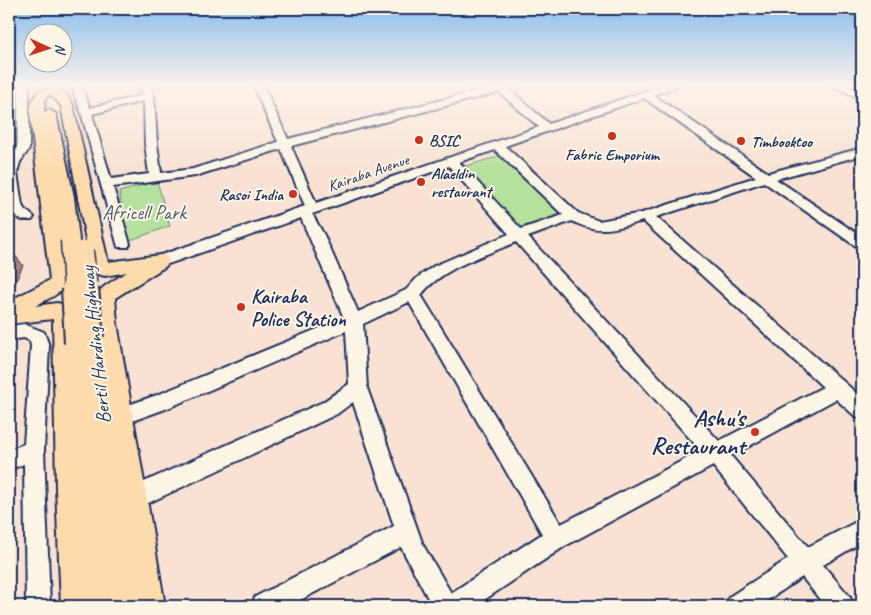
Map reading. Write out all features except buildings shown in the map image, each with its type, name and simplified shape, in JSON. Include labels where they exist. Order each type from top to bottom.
[{"type":"main road","points":[[9,310],[57,283],[37,114]]},
{"type":"main road","name":"Bertil Harding Highway","points":[[53,114],[66,197],[76,343],[101,606]]},
{"type":"main road","name":"Bertil Harding Highway","points":[[56,114],[77,194],[92,338],[126,606]]},
{"type":"main road","points":[[69,114],[103,269],[160,261]]},
{"type":"main road","points":[[150,606],[121,416],[107,295],[160,261]]},
{"type":"main road","points":[[9,316],[60,311],[76,606]]},
{"type":"street","points":[[19,114],[23,149],[14,162],[12,173],[15,205],[18,212],[27,217]]},
{"type":"street","points":[[86,114],[122,244]]},
{"type":"street","points":[[150,114],[151,144],[156,178]]},
{"type":"street","points":[[273,114],[317,234],[354,321],[358,388],[407,532],[414,551],[445,606]]},
{"type":"street","points":[[106,184],[195,172],[284,144],[400,114]]},
{"type":"street","points":[[533,114],[547,128]]},
{"type":"street","name":"Kairaba Avenue","points":[[160,261],[588,114]]},
{"type":"street","points":[[673,114],[862,244]]},
{"type":"street","points":[[497,145],[573,216],[584,222],[600,226],[646,216],[765,178],[862,151]]},
{"type":"street","points":[[451,161],[716,452],[841,606]]},
{"type":"street","points":[[9,222],[50,211]]},
{"type":"street","points":[[121,416],[161,402],[354,321],[412,294],[422,282],[439,270],[518,235],[573,216]]},
{"type":"street","points":[[646,216],[862,410]]},
{"type":"street","points":[[103,269],[110,271],[114,278],[107,295],[85,309],[60,311],[53,308],[49,296],[57,283],[80,270],[103,269]]},
{"type":"street","points":[[412,294],[557,538]]},
{"type":"street","points":[[9,333],[19,330],[30,330],[38,336],[40,346],[34,450],[38,606]]},
{"type":"street","points":[[134,498],[330,408],[358,388]]},
{"type":"street","points":[[454,606],[557,538],[839,388]]},
{"type":"street","points":[[9,460],[34,450]]},
{"type":"street","points":[[738,606],[804,562],[862,530]]},
{"type":"street","points":[[264,606],[407,532]]},
{"type":"green space","points":[[500,156],[566,215],[521,232],[459,168]]},
{"type":"green space","name":"Africell Park","points":[[157,181],[170,226],[128,241],[119,192]]},
{"type":"place","name":"Fabric Emporium","points":[[612,136]]},
{"type":"place","name":"BSIC","points":[[419,140]]},
{"type":"place","name":"Timbooktoo","points":[[741,141]]},
{"type":"place","name":"Alaeldin restaurant","points":[[421,182]]},
{"type":"place","name":"Rasoi India","points":[[293,194]]},
{"type":"place","name":"Kairaba Police Station","points":[[241,307]]},
{"type":"place","name":"Ashu's Restaurant","points":[[755,432]]}]
